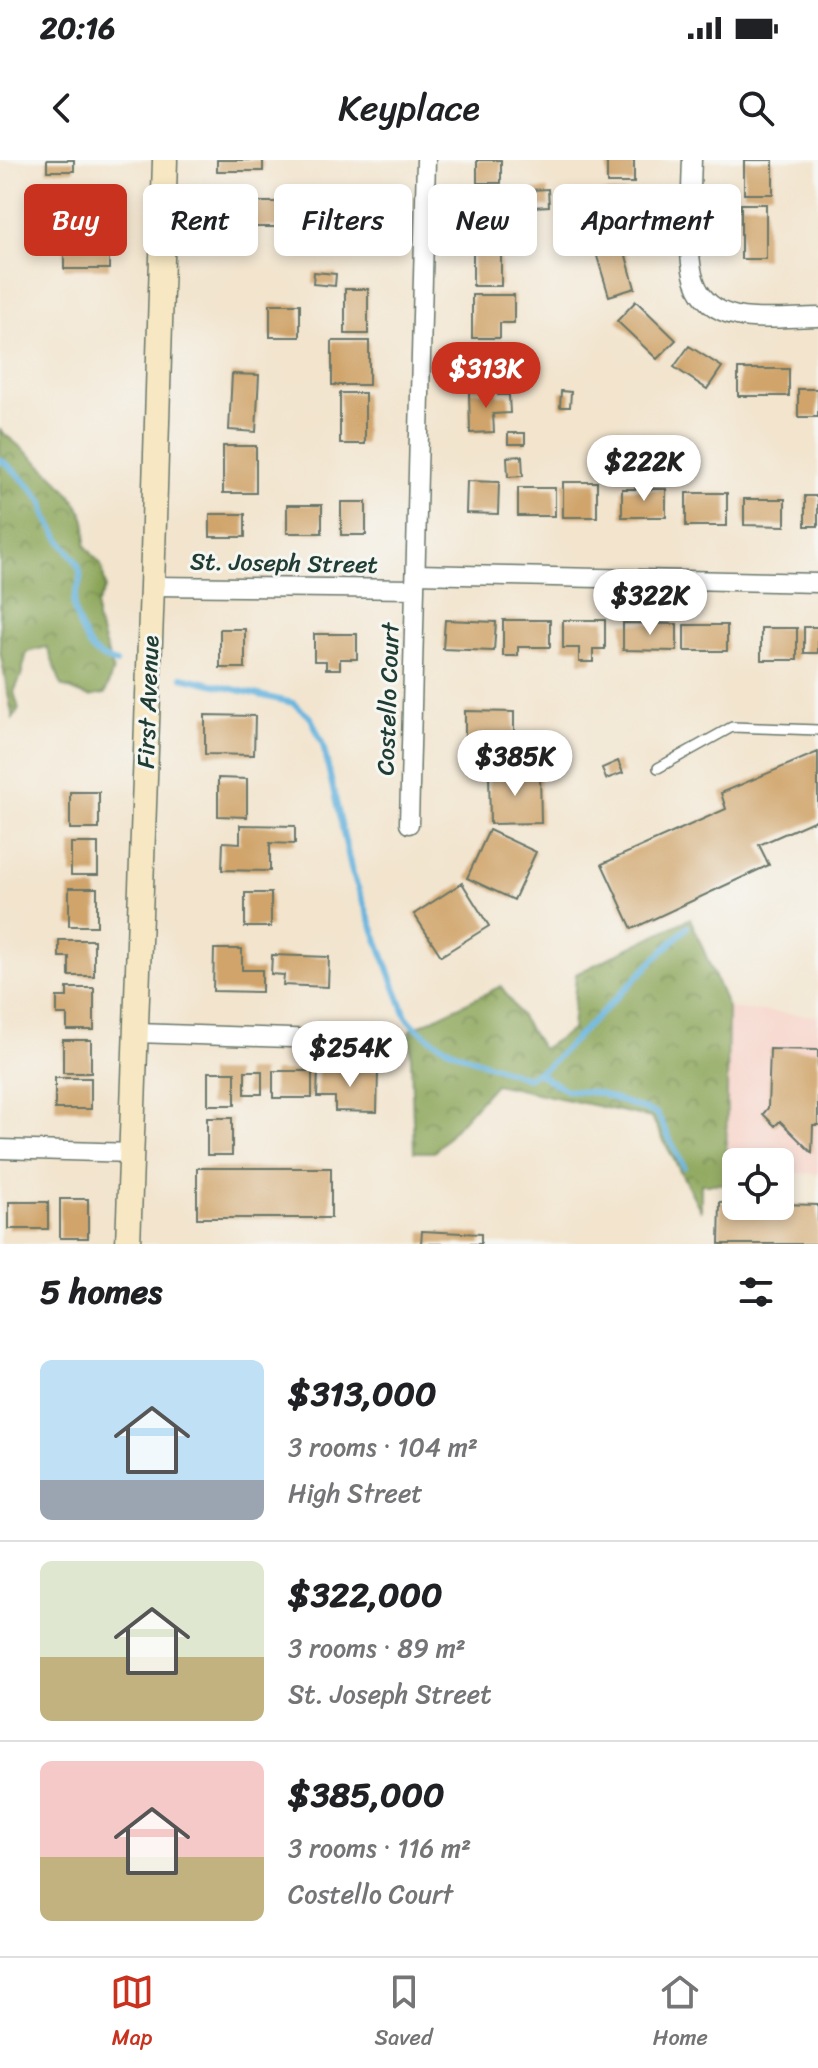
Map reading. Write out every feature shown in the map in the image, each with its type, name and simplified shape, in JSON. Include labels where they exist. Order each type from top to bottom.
[{"type":"main road","name":"First Avenue","points":[[128,1244],[165,160]]},
{"type":"street","name":"Costello Court","points":[[409,824],[426,160]]},
{"type":"street","points":[[692,160],[689,253],[693,277],[703,297],[719,310],[741,317],[818,317]]},
{"type":"street","name":"St. Joseph Street","points":[[152,586],[416,581],[818,583]]},
{"type":"street","points":[[136,1033],[381,1041]]},
{"type":"street","points":[[0,1149],[132,1153]]},
{"type":"lane","points":[[658,768],[732,727],[818,730]]},
{"type":"shaded area","points":[[728,1008],[818,1016],[818,1174],[794,1173],[794,1148],[726,1148]]},
{"type":"green space","points":[[0,430],[64,487],[83,514],[85,545],[101,565],[106,587],[97,605],[97,620],[113,670],[105,694],[89,697],[62,686],[47,647],[27,652],[14,692],[19,709],[13,719],[0,651]]},
{"type":"green space","points":[[690,918],[728,1008],[726,1148],[722,1148],[722,1184],[701,1184],[701,1211],[652,1118],[495,1084],[434,1152],[414,1152],[410,1030],[501,986],[542,1049],[572,1030],[576,974]]},
{"type":"building","points":[[47,160],[74,160],[74,171],[47,171]]},
{"type":"building","points":[[217,160],[263,160],[263,171],[217,171]]},
{"type":"building","points":[[477,160],[501,160],[501,183],[477,183]]},
{"type":"building","points":[[607,160],[634,160],[634,183],[607,183]]},
{"type":"building","points":[[744,160],[773,160],[773,194],[744,194]]},
{"type":"building","points":[[548,189],[549,206],[537,207],[537,190]]},
{"type":"building","points":[[258,202],[274,202],[274,227],[258,227]]},
{"type":"building","points":[[741,204],[766,204],[766,259],[741,259]]},
{"type":"building","points":[[64,256],[109,256],[109,269],[64,269]]},
{"type":"building","points":[[473,256],[501,256],[501,286],[473,286]]},
{"type":"building","points":[[597,256],[626,256],[635,288],[609,296]]},
{"type":"building","points":[[314,272],[336,274],[335,286],[313,284]]},
{"type":"building","points":[[345,289],[368,289],[368,334],[345,334]]},
{"type":"building","points":[[472,295],[514,295],[514,323],[500,323],[500,338],[472,338]]},
{"type":"building","points":[[636,301],[676,340],[657,359],[617,321]]},
{"type":"building","points":[[270,304],[300,304],[300,337],[270,337]]},
{"type":"building","points":[[332,341],[369,341],[369,385],[332,385]]},
{"type":"building","points":[[469,346],[497,346],[498,388],[470,389]]},
{"type":"building","points":[[689,346],[722,367],[707,389],[674,367]]},
{"type":"building","points":[[738,369],[789,369],[789,396],[738,396]]},
{"type":"building","points":[[232,374],[259,375],[256,432],[229,430]]},
{"type":"building","points":[[798,389],[818,389],[818,417],[798,417]]},
{"type":"building","points":[[469,391],[498,391],[498,395],[509,395],[510,413],[493,414],[494,432],[470,433]]},
{"type":"building","points":[[561,391],[571,392],[570,407],[560,407]]},
{"type":"building","points":[[340,393],[365,393],[365,444],[340,444]]},
{"type":"building","points":[[508,433],[525,433],[525,444],[508,444]]},
{"type":"building","points":[[223,446],[256,446],[256,493],[223,493]]},
{"type":"building","points":[[522,456],[523,476],[508,477],[507,457]]},
{"type":"building","points":[[467,481],[499,482],[498,514],[466,513]]},
{"type":"building","points":[[563,482],[597,482],[597,517],[563,517]]},
{"type":"building","points":[[518,488],[555,488],[555,516],[518,516]]},
{"type":"building","points":[[622,489],[666,489],[666,517],[622,517]]},
{"type":"building","points":[[686,493],[727,493],[727,526],[686,526]]},
{"type":"building","points":[[805,496],[818,496],[818,526],[805,526]]},
{"type":"building","points":[[744,499],[785,499],[785,526],[744,525]]},
{"type":"building","points":[[341,502],[366,502],[366,535],[341,535]]},
{"type":"building","points":[[287,505],[322,505],[322,533],[287,533]]},
{"type":"building","points":[[210,514],[245,514],[245,537],[210,537]]},
{"type":"building","points":[[445,620],[496,622],[494,651],[443,649]]},
{"type":"building","points":[[503,620],[550,620],[550,647],[518,647],[518,656],[503,656]]},
{"type":"building","points":[[563,620],[605,620],[605,649],[593,649],[593,662],[579,662],[579,648],[563,648]]},
{"type":"building","points":[[623,623],[677,624],[677,651],[623,650]]},
{"type":"building","points":[[684,625],[727,625],[727,651],[684,651]]},
{"type":"building","points":[[804,627],[818,627],[818,653],[804,653]]},
{"type":"building","points":[[761,628],[797,628],[797,660],[761,660]]},
{"type":"building","points":[[220,629],[245,629],[245,668],[220,668]]},
{"type":"building","points":[[314,634],[357,634],[357,659],[340,659],[340,669],[326,669],[326,661],[314,661]]},
{"type":"building","points":[[465,711],[514,712],[514,763],[465,762]]},
{"type":"building","points":[[205,715],[255,716],[254,755],[205,754]]},
{"type":"building","points":[[818,752],[818,819],[759,845],[769,865],[632,929],[602,864],[726,809],[721,793]]},
{"type":"building","points":[[618,761],[623,773],[606,779],[602,768]]},
{"type":"building","points":[[489,772],[540,772],[541,823],[490,824]]},
{"type":"building","points":[[218,778],[247,779],[247,817],[218,816]]},
{"type":"building","points":[[70,792],[99,792],[99,829],[70,829]]},
{"type":"building","points":[[240,825],[295,826],[295,844],[270,843],[270,871],[222,870],[223,842],[240,843]]},
{"type":"building","points":[[489,830],[536,852],[514,900],[467,878]]},
{"type":"building","points":[[71,843],[98,843],[98,875],[71,875]]},
{"type":"building","points":[[462,883],[489,926],[441,956],[414,914]]},
{"type":"building","points":[[69,888],[97,888],[97,926],[69,926]]},
{"type":"building","points":[[245,893],[271,893],[271,927],[245,927]]},
{"type":"building","points":[[59,940],[94,940],[94,976],[69,976],[69,957],[59,957]]},
{"type":"building","points":[[214,949],[242,949],[242,970],[262,970],[262,992],[213,991]]},
{"type":"building","points":[[272,955],[329,957],[328,987],[283,985],[284,975],[271,974]]},
{"type":"building","points":[[67,988],[94,988],[94,1030],[67,1030],[67,1015],[57,1015],[57,997],[67,997]]},
{"type":"building","points":[[63,1040],[91,1040],[91,1073],[63,1073]]},
{"type":"building","points":[[770,1049],[818,1050],[818,1125],[813,1125],[812,1153],[780,1121],[775,1126],[763,1114],[768,1108]]},
{"type":"building","points":[[318,1069],[378,1070],[377,1112],[335,1111],[335,1097],[317,1097]]},
{"type":"building","points":[[245,1071],[262,1071],[262,1094],[245,1094]]},
{"type":"building","points":[[273,1071],[312,1071],[312,1098],[273,1098]]},
{"type":"building","points":[[208,1072],[235,1072],[235,1105],[208,1105]]},
{"type":"building","points":[[55,1078],[91,1078],[91,1109],[55,1109]]},
{"type":"building","points":[[207,1118],[232,1118],[232,1155],[207,1155]]},
{"type":"building","points":[[197,1168],[331,1168],[331,1218],[197,1218]]},
{"type":"building","points":[[60,1199],[88,1199],[88,1238],[60,1238]]},
{"type":"building","points":[[9,1202],[48,1202],[48,1229],[9,1229]]},
{"type":"building","points":[[720,1202],[722,1220],[794,1220],[794,1204],[818,1205],[818,1244],[719,1244]]},
{"type":"building","points":[[422,1231],[481,1234],[481,1244],[421,1244]]},
{"type":"waterway","points":[[0,460],[43,503],[51,525],[79,568],[80,580],[74,606],[84,636],[94,652],[116,663]]},
{"type":"waterway","points":[[182,677],[293,703],[311,718],[323,745],[352,872],[406,1016],[417,1028],[445,1047],[527,1078],[548,1066],[687,927]]},
{"type":"waterway","points":[[536,1072],[566,1090],[598,1093],[657,1114],[684,1167]]}]
